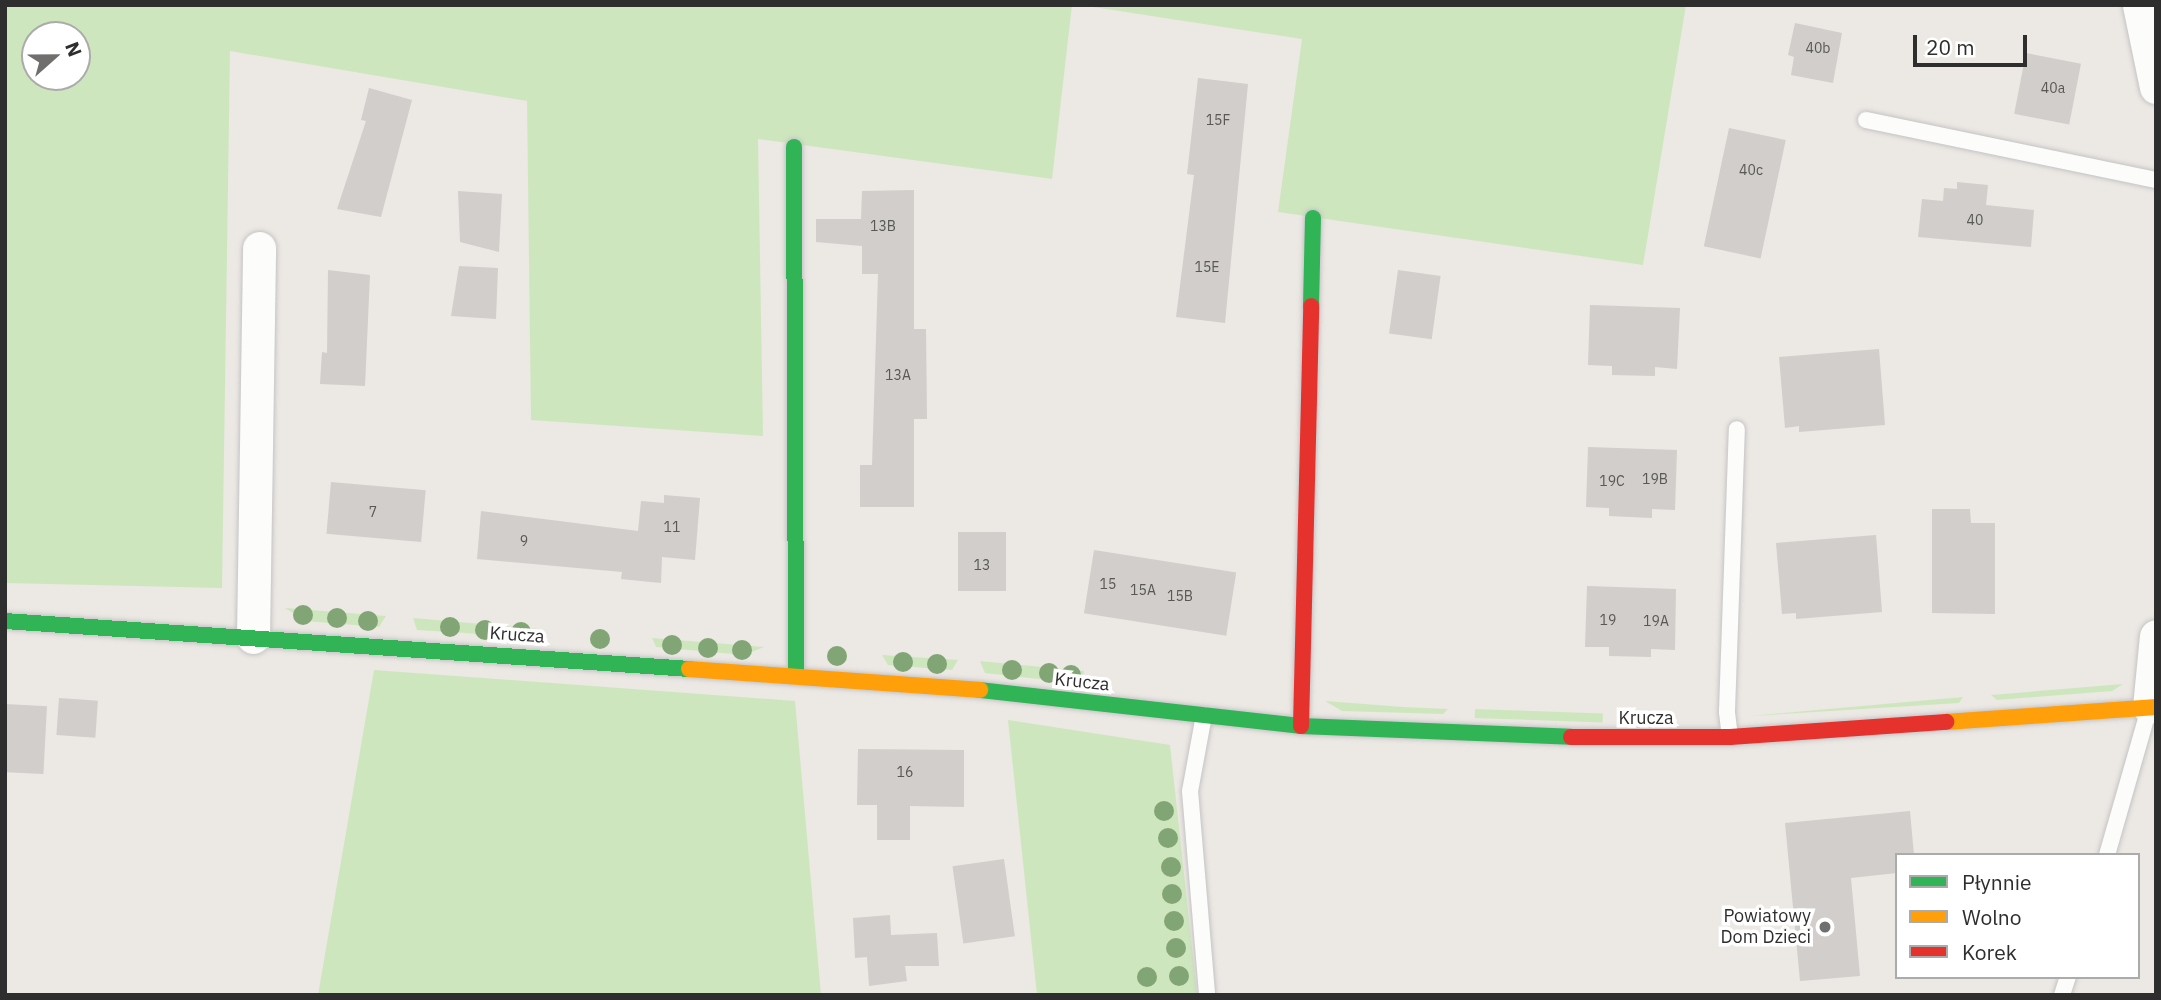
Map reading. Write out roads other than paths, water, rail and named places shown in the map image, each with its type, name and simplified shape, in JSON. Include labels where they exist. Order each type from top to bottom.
[{"type":"street","points":[[2139,5],[2156,87]]},
{"type":"street","points":[[794,147],[796,676]]},
{"type":"street","points":[[1301,726],[1313,218]]},
{"type":"street","points":[[253,637],[258,248]]},
{"type":"street","name":"Krucza","points":[[5,621],[796,676],[1301,726],[1730,737],[2153,707]]},
{"type":"street","points":[[2153,707],[2156,636]]},
{"type":"lane","points":[[1866,120],[2156,180]]},
{"type":"lane","points":[[1730,737],[1727,711],[1737,429]]},
{"type":"lane","points":[[2108,853],[2153,707]]},
{"type":"lane","points":[[1204,715],[1189,792],[1208,995]]},
{"type":"place","name":"Powiatowy Dom Dzieci","points":[[1825,927]]}]
